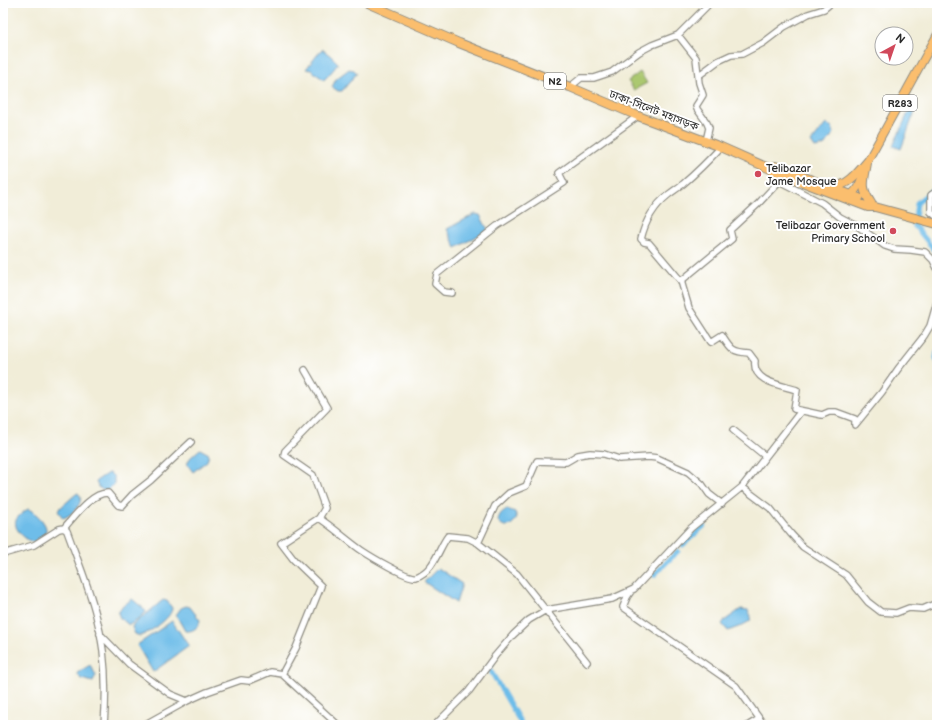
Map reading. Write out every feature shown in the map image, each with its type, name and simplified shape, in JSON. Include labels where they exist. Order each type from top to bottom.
[{"type":"highway","name":"ঢাকা-সিলেট মহাসড়ক","points":[[367,3],[459,43],[638,116],[721,148],[842,198],[852,199]]},
{"type":"highway","points":[[745,158],[759,160],[832,188],[852,199],[934,223]]},
{"type":"highway","name":"R283","points":[[832,188],[846,183],[865,166]]},
{"type":"highway","name":"R283","points":[[865,166],[863,188],[865,194],[873,205]]},
{"type":"main road","name":"R283","points":[[852,199],[863,176],[865,166],[937,35]]},
{"type":"street","points":[[570,87],[581,78],[594,78],[612,72],[639,52],[652,45],[678,35],[707,6],[705,3]]},
{"type":"street","points":[[698,76],[718,61],[731,55],[742,54],[763,44],[784,27],[808,14],[824,9],[831,3]]},
{"type":"street","points":[[678,35],[696,58],[702,95],[696,109],[707,122],[709,128],[706,142]]},
{"type":"street","points":[[452,293],[444,292],[434,284],[437,274],[497,226],[564,183],[559,173],[638,116]]},
{"type":"street","points":[[721,148],[682,185],[662,199],[644,228],[641,239],[644,242],[649,243],[680,281],[689,308],[711,342],[722,335],[731,349],[741,353],[749,353],[755,360],[754,367],[759,375],[767,382],[797,390],[794,409],[822,415],[829,412],[836,412],[855,420],[855,425],[924,336],[930,326],[937,302]]},
{"type":"street","points":[[680,281],[732,239],[730,230],[758,204],[784,175]]},
{"type":"street","points":[[784,175],[784,183],[822,202],[840,217],[859,227],[885,246],[894,249],[925,252],[933,260],[937,268]]},
{"type":"street","points":[[937,191],[931,195],[930,205],[931,212],[937,217]]},
{"type":"street","points":[[282,674],[296,648],[321,586],[294,560],[281,543],[319,518],[325,508],[313,474],[284,455],[285,451],[327,408],[305,370]]},
{"type":"street","points":[[764,725],[736,686],[623,607],[627,597],[691,528],[742,487],[801,411]]},
{"type":"street","points":[[733,430],[765,456]]},
{"type":"street","points":[[3,554],[34,545],[59,529],[64,528],[77,513],[94,498],[103,493],[108,493],[118,505],[122,506],[132,495],[151,480],[191,442]]},
{"type":"street","points":[[478,543],[495,506],[509,493],[526,486],[537,462],[566,462],[578,455],[590,453],[604,454],[619,459],[649,457],[657,458],[688,472],[702,484],[709,494],[722,504]]},
{"type":"street","points":[[742,487],[770,508],[803,547],[846,575],[868,602],[881,612],[896,613],[909,608],[923,609],[937,603]]},
{"type":"street","points":[[319,518],[360,550],[389,567],[411,577],[417,576],[434,562],[448,536],[468,538],[478,543],[517,574],[587,662]]},
{"type":"street","points":[[64,528],[69,538],[96,615],[100,634],[105,661],[106,704],[104,725]]},
{"type":"street","points":[[435,725],[469,691],[513,635],[529,620],[546,610],[612,599],[634,589]]},
{"type":"street","points":[[100,634],[129,664],[170,694],[187,701]]},
{"type":"street","points":[[144,725],[187,701],[207,692],[240,680],[249,681],[270,672],[282,674],[338,725]]},
{"type":"street","points":[[749,725],[759,719]]},
{"type":"green space","points":[[640,72],[647,83],[634,90],[628,81]]},
{"type":"water","points":[[322,49],[338,63],[324,80],[311,70],[306,69]]},
{"type":"water","points":[[349,69],[354,70],[357,73],[342,91],[338,91],[332,87],[336,79]]},
{"type":"water","points":[[910,109],[915,111],[901,149],[893,146]]},
{"type":"water","points":[[826,124],[832,127],[834,133],[824,146],[815,148],[811,142]]},
{"type":"water","points":[[475,214],[480,215],[488,230],[456,248],[447,229]]},
{"type":"water","points":[[200,449],[209,454],[207,461],[193,472],[187,464],[190,458]]},
{"type":"water","points":[[108,473],[114,477],[114,484],[108,490],[103,490],[98,487],[96,481]]},
{"type":"water","points":[[78,493],[81,497],[79,504],[72,513],[63,518],[58,511],[59,509]]},
{"type":"water","points":[[28,509],[40,518],[46,527],[46,532],[43,536],[32,542],[22,535],[16,524],[18,517]]},
{"type":"water","points":[[507,509],[515,512],[517,518],[511,525],[506,526],[498,521],[501,514]]},
{"type":"water","points":[[438,568],[462,584],[456,603],[424,582]]},
{"type":"water","points":[[132,599],[146,612],[129,625],[120,618],[118,613],[123,606]]},
{"type":"water","points":[[163,600],[167,601],[172,608],[168,616],[149,632],[140,636],[135,634],[132,627],[133,625]]},
{"type":"water","points":[[186,606],[190,607],[200,620],[197,627],[188,631],[185,631],[176,615],[181,608]]},
{"type":"water","points":[[741,609],[748,610],[751,616],[750,621],[728,631],[722,624]]},
{"type":"water","points":[[172,621],[189,646],[153,672],[137,645]]},
{"type":"water","points":[[90,665],[96,675],[93,682],[81,679],[77,673]]},
{"type":"waterway","points":[[937,186],[917,203],[914,225],[937,253]]},
{"type":"waterway","points":[[937,352],[937,361]]},
{"type":"waterway","points":[[683,545],[704,526]]},
{"type":"waterway","points":[[654,575],[678,551]]},
{"type":"waterway","points":[[492,664],[489,668],[522,725]]},
{"type":"place","name":"Telibazar Jame Mosque","points":[[758,174]]},
{"type":"place","name":"Telibazar Government Primary School","points":[[893,231]]}]
